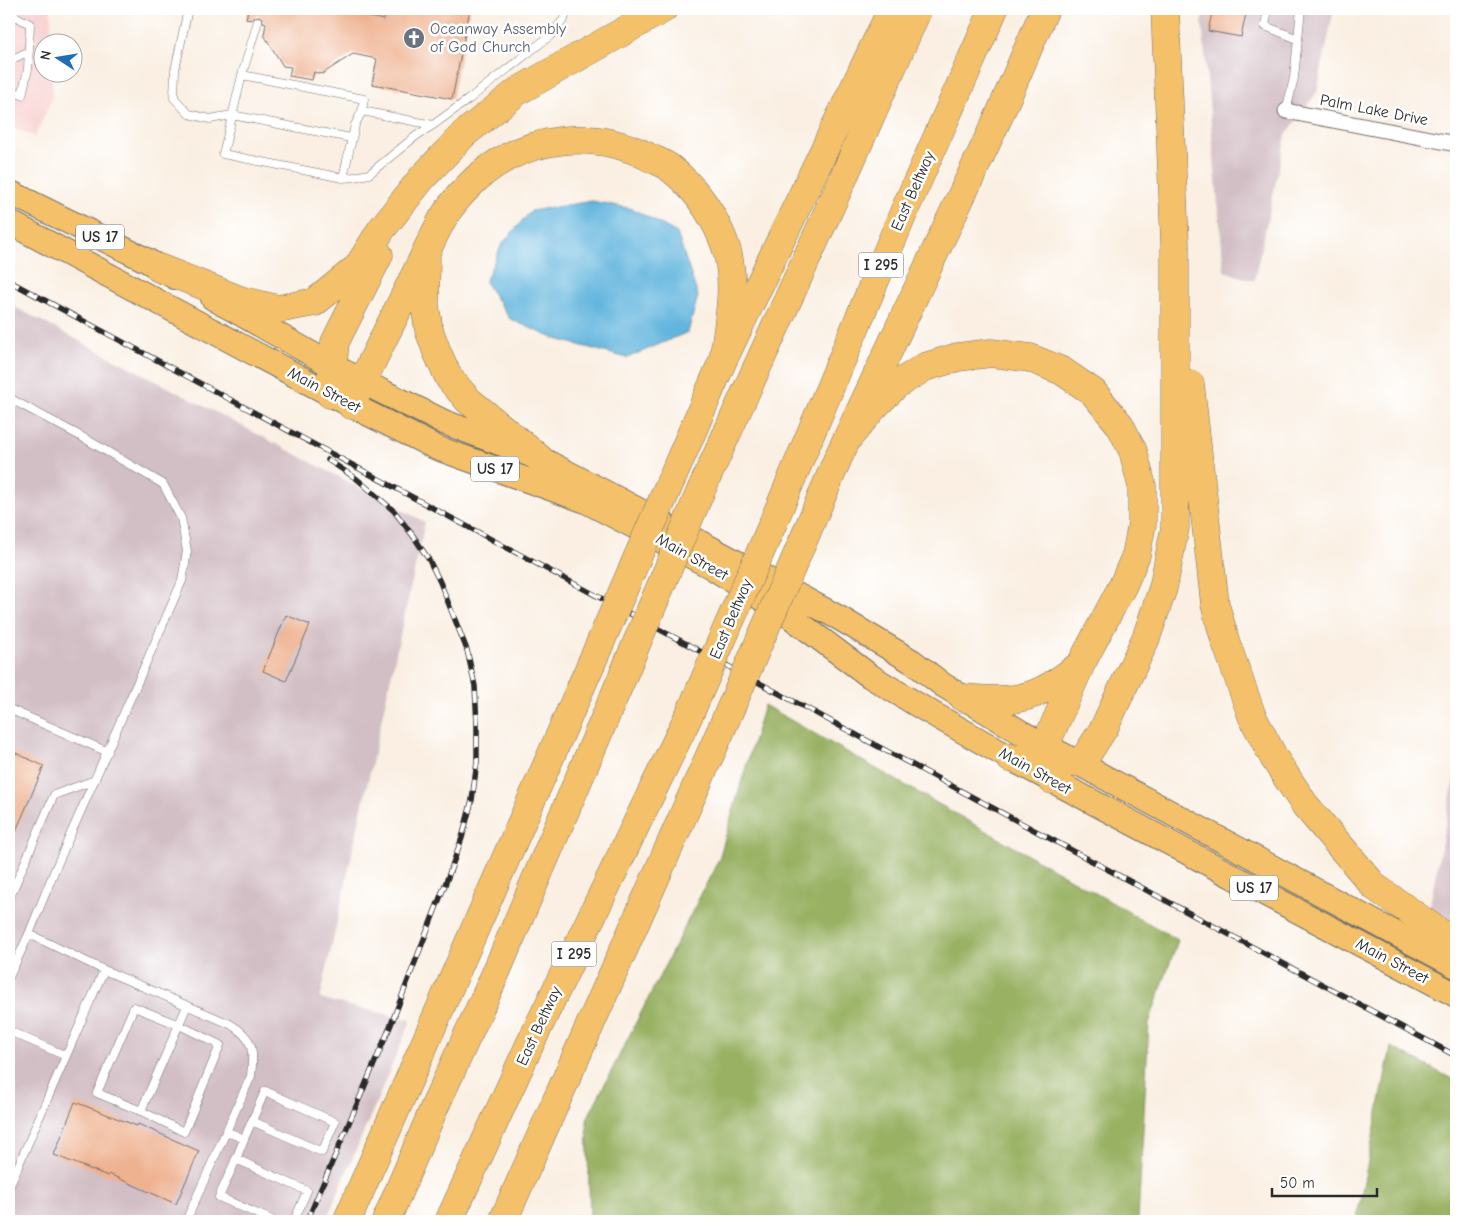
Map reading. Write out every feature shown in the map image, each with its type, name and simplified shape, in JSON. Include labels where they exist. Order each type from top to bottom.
[{"type":"highway","points":[[159,268],[240,300],[278,308],[315,302],[358,267],[381,230],[422,178],[464,134],[518,90],[663,9]]},
{"type":"highway","points":[[347,1221],[723,360],[892,9]]},
{"type":"highway","points":[[386,1221],[435,1106],[491,984],[702,488],[918,9]]},
{"type":"highway","name":"East Beltway","points":[[450,1221],[530,1044],[690,713],[773,523],[906,207],[994,9]]},
{"type":"highway","points":[[503,1221],[722,728],[816,508],[999,116],[1045,9]]},
{"type":"highway","points":[[1010,758],[1060,764],[1078,762],[1086,756],[1104,728],[1146,638],[1163,588],[1175,528],[1175,243],[1165,9]]},
{"type":"highway","points":[[422,178],[382,250],[335,342],[333,366],[341,400],[362,381],[443,218],[458,197],[477,178],[509,156],[561,140],[591,140],[631,148],[669,167],[702,200],[723,238],[730,265],[732,301],[723,360]]},
{"type":"highway","points":[[1175,243],[1215,604],[1225,640],[1252,716],[1274,758],[1305,805],[1375,887],[1456,944]]},
{"type":"highway","points":[[427,252],[426,306],[429,330],[449,378],[468,400],[539,458]]},
{"type":"highway","points":[[848,438],[873,408],[896,385],[926,367],[958,357],[991,353],[1030,358],[1062,371],[1092,392],[1120,425],[1133,451],[1142,486],[1142,524],[1136,555],[1123,585],[1081,664],[1048,763]]},
{"type":"highway","points":[[964,698],[993,700],[1019,698],[1044,689],[1063,679],[1081,664]]},
{"type":"main road","name":"Main Street","points":[[9,192],[159,268],[362,381],[444,422],[539,458],[715,550],[841,619],[913,662],[964,698],[1048,763],[1456,995]]},
{"type":"main road","name":"Main Street","points":[[9,222],[341,400],[437,448],[586,501],[710,566],[791,618],[870,676],[1010,758]]},
{"type":"main road","name":"Main Street","points":[[1078,762],[1456,966]]},
{"type":"street","name":"Palm Lake Drive","points":[[1286,111],[1456,144]]},
{"type":"lane","points":[[188,9],[175,70],[174,98],[189,114],[210,119],[232,114],[351,138]]},
{"type":"lane","points":[[258,21],[242,75],[223,154],[343,178],[369,174],[416,136],[551,35],[564,19],[568,9]]},
{"type":"lane","points":[[1268,9],[1265,26],[1298,39]]},
{"type":"lane","points":[[1286,111],[1294,78],[1301,9]]},
{"type":"lane","points":[[9,13],[30,24],[28,69],[22,95],[9,90]]},
{"type":"lane","points":[[9,61],[29,51]]},
{"type":"lane","points":[[242,75],[364,99],[362,110],[351,138],[343,178]]},
{"type":"lane","points":[[362,110],[433,125]]},
{"type":"lane","points":[[9,398],[84,438],[163,484],[182,518],[187,551],[182,581],[9,976]]},
{"type":"lane","points":[[9,709],[108,752]]},
{"type":"lane","points":[[9,899],[54,795],[95,780]]},
{"type":"lane","points":[[29,934],[104,970],[230,1024],[240,1030],[250,1042],[254,1056],[251,1076],[186,1221]]},
{"type":"lane","points":[[9,1187],[104,970]]},
{"type":"lane","points":[[141,1111],[188,1006]]},
{"type":"lane","points":[[134,1007],[179,1025],[220,1045],[184,1132],[141,1111],[97,1093],[134,1007]]},
{"type":"lane","points":[[9,1031],[66,1056]]},
{"type":"lane","points":[[252,1121],[322,1152],[335,1122],[265,1091],[244,1138],[220,1197],[274,1221]]},
{"type":"lane","points":[[226,1131],[244,1138]]},
{"type":"lane","points":[[236,1159],[307,1191],[294,1221]]},
{"type":"shaded area","points":[[9,9],[51,9],[51,32],[32,32],[32,82],[52,82],[52,98],[35,137],[9,125]]},
{"type":"shaded area","points":[[1202,9],[1334,9],[1317,92],[1286,135],[1254,281],[1224,271]]},
{"type":"shaded area","points":[[9,304],[425,522],[320,999],[411,1020],[326,1221],[9,1221]]},
{"type":"shaded area","points":[[1456,768],[1456,935],[1428,915]]},
{"type":"green space","points":[[764,705],[1178,940],[1149,1023],[1137,1221],[590,1221],[587,1119],[719,859]]},
{"type":"green space","points":[[1391,1047],[1456,1081],[1456,1221],[1356,1221]]},
{"type":"water","points":[[592,201],[633,209],[677,233],[698,296],[688,332],[627,358],[553,338],[510,319],[485,282],[502,244],[531,211]]},
{"type":"building","points":[[248,9],[356,9],[360,15],[384,20],[386,9],[470,9],[452,99],[372,84],[377,59],[353,54],[322,74],[314,72],[312,80],[289,76],[291,67],[283,66],[264,35],[266,23],[259,16],[252,20],[246,19]]},
{"type":"building","points":[[1213,9],[1247,9],[1241,37],[1208,31]]},
{"type":"building","points":[[286,615],[310,625],[286,681],[263,671]]},
{"type":"building","points":[[9,750],[44,766],[9,847]]},
{"type":"building","points":[[75,1102],[137,1126],[138,1124],[199,1151],[176,1204],[109,1174],[108,1176],[54,1155]]},
{"type":"railway","points":[[9,281],[1456,1056]]},
{"type":"railway","points":[[307,1221],[390,1027],[448,877],[462,838],[472,800],[477,762],[475,686],[467,650],[440,582],[429,560],[394,511],[357,479],[328,460]]},
{"type":"place","name":"Oceanway Assembly of God Church","points":[[414,38]]}]
